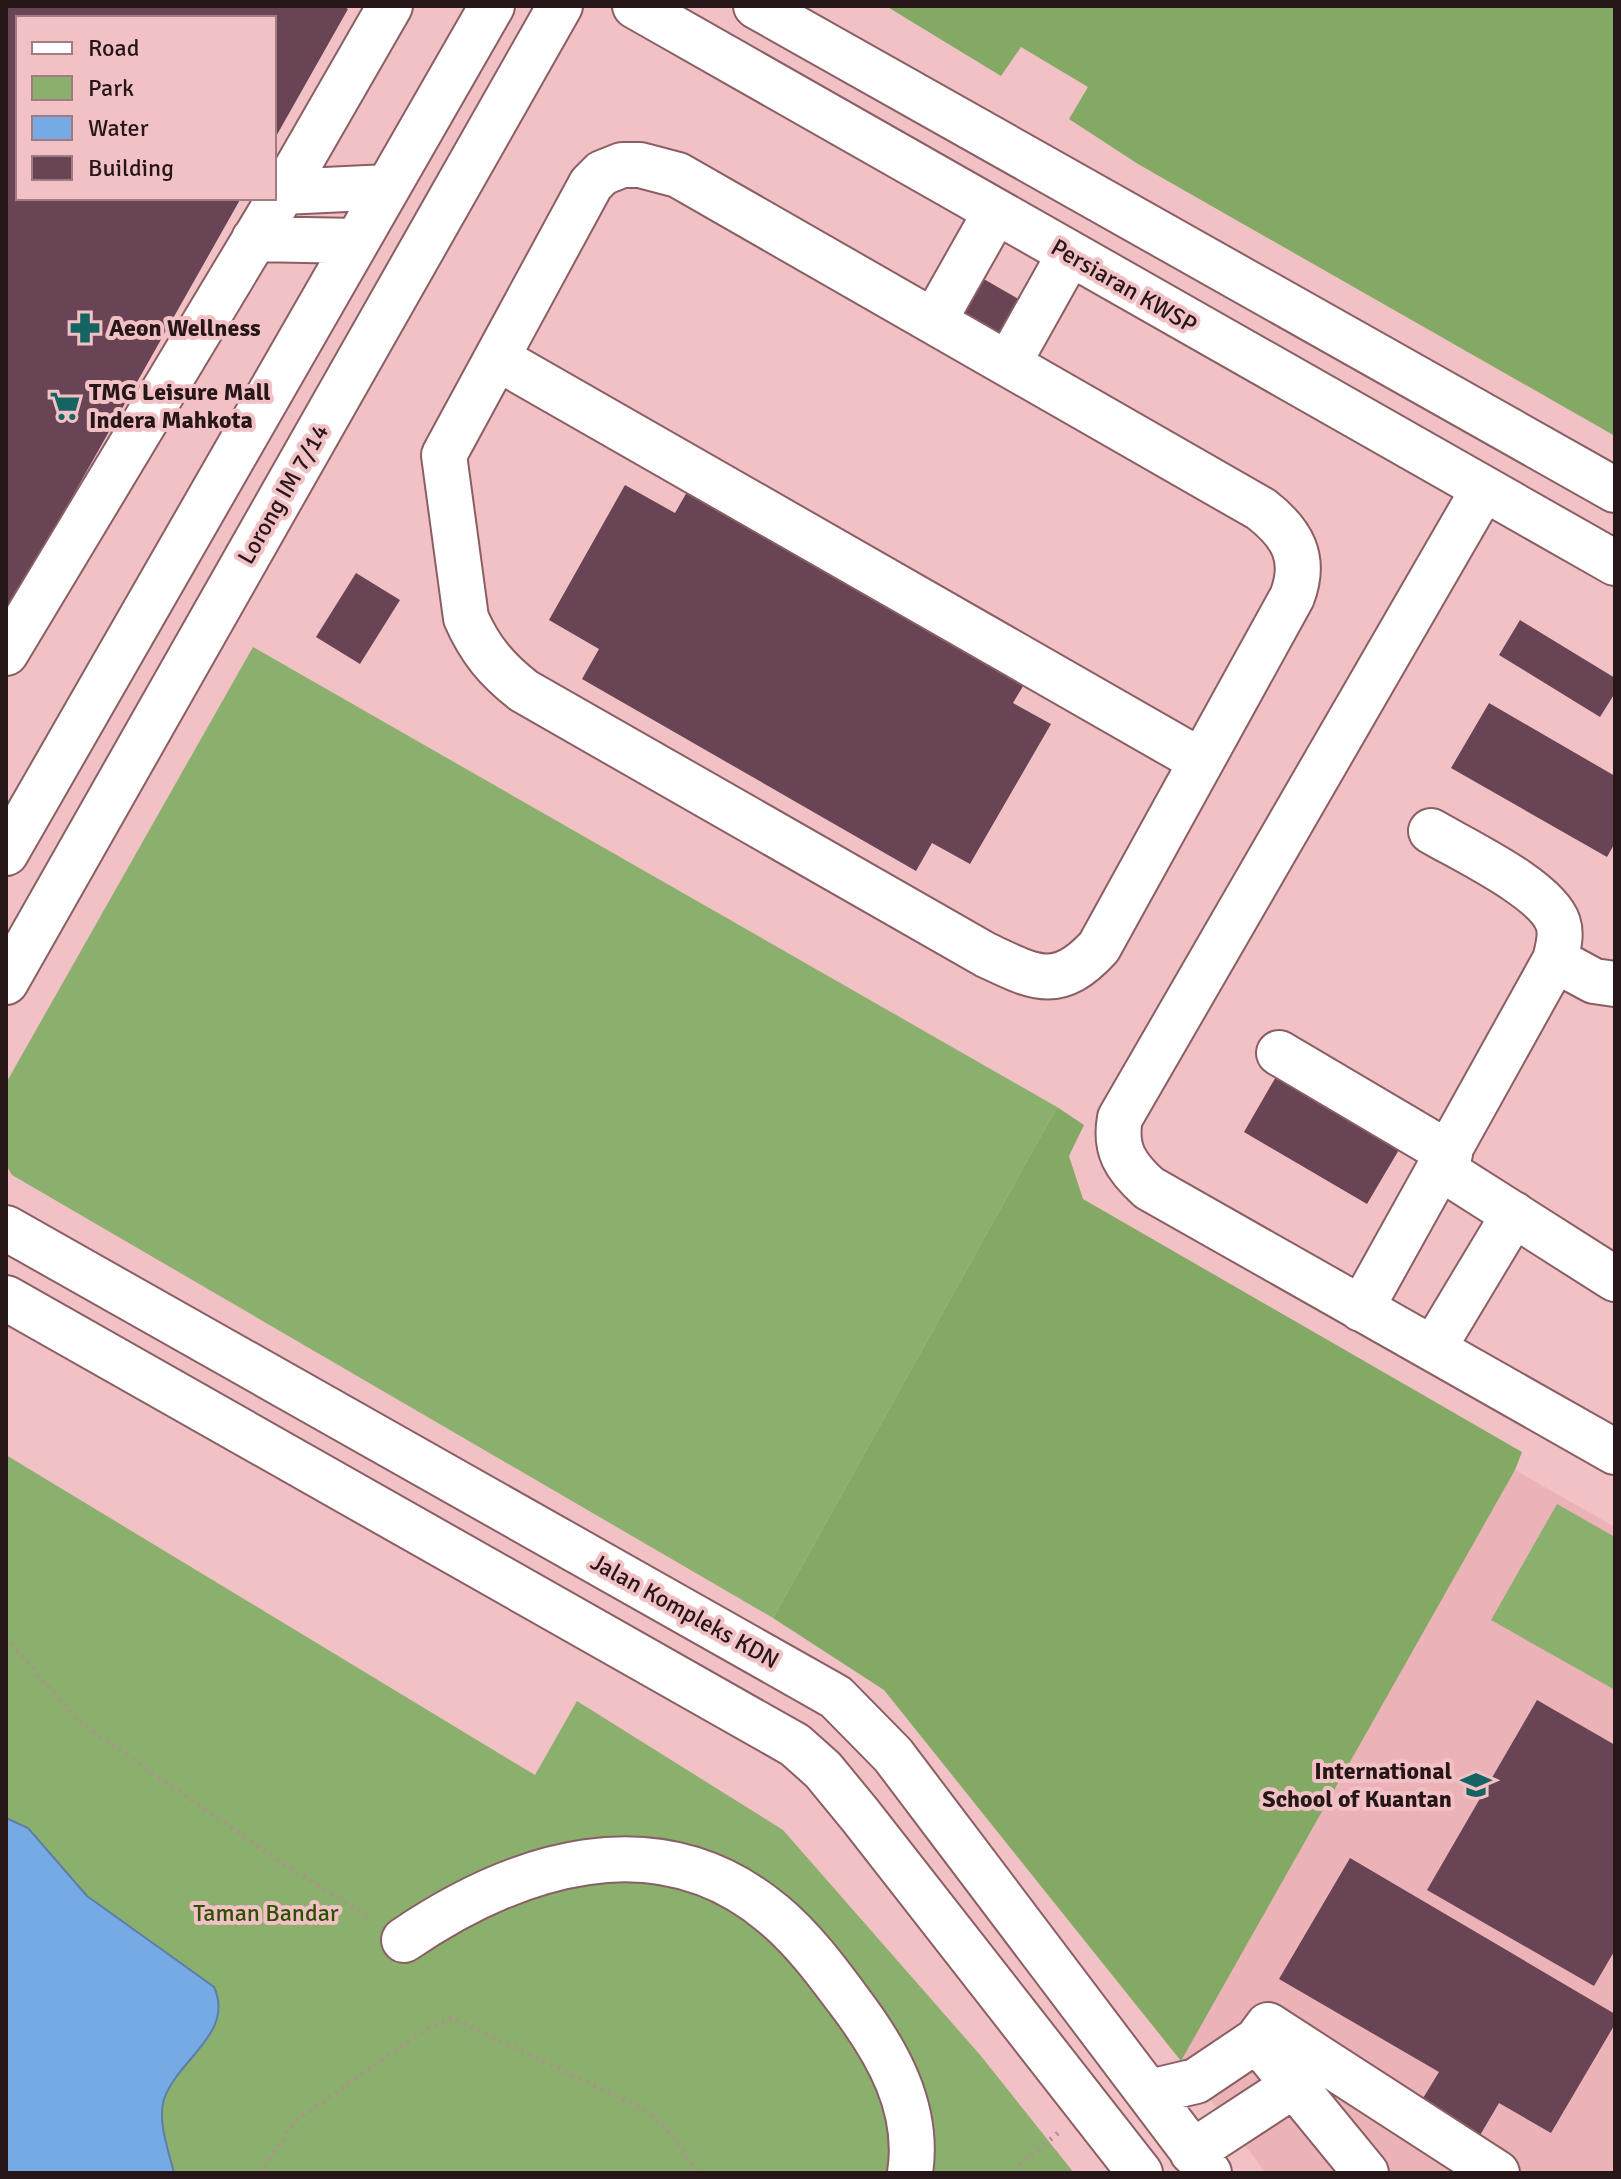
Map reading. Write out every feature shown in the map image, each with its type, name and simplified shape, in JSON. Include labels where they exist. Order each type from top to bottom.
[{"type":"street","points":[[6,653],[283,192],[390,6]]},
{"type":"street","points":[[7,838],[492,6]]},
{"type":"street","name":"Lorong IM 7/14","points":[[6,982],[560,6]]},
{"type":"street","name":"Persiaran KWSP","points":[[635,6],[1615,563]]},
{"type":"street","points":[[756,6],[1615,490]]},
{"type":"street","points":[[622,165],[640,165],[678,175],[1279,522],[1299,558],[1299,577],[1292,597],[1099,947],[1081,967],[1060,977],[1044,979],[986,955],[524,691],[485,656],[466,618],[444,455],[497,358],[591,184],[602,173],[622,165]]},
{"type":"street","points":[[283,192],[388,187]]},
{"type":"street","points":[[934,321],[995,213]]},
{"type":"street","points":[[254,239],[357,241]]},
{"type":"street","points":[[1008,364],[1069,255]]},
{"type":"street","points":[[497,358],[1201,761]]},
{"type":"street","points":[[1427,458],[1459,403]]},
{"type":"street","points":[[1483,490],[1128,1104],[1117,1135],[1120,1154],[1130,1171],[1149,1188],[1615,1452]]},
{"type":"street","points":[[1361,1309],[1446,1162],[1555,960],[1560,926],[1543,899],[1431,831]]},
{"type":"street","points":[[1555,960],[1594,981],[1615,984]]},
{"type":"street","points":[[1279,1053],[1446,1162],[1514,1214],[1615,1279]]},
{"type":"street","points":[[1433,1349],[1514,1214]]},
{"type":"street","name":"Jalan Kompleks KDN","points":[[6,1228],[817,1684],[853,1710],[893,1755],[1201,2162]]},
{"type":"street","points":[[6,1298],[770,1730],[810,1757],[860,1815],[1140,2173]]},
{"type":"street","points":[[810,1757],[853,1710]]},
{"type":"street","points":[[404,1940],[446,1912],[506,1882],[603,1858],[648,1859],[690,1868],[738,1890],[772,1913],[802,1940],[862,2017],[901,2088],[912,2129],[910,2173]]},
{"type":"street","points":[[1150,2092],[1196,2081],[1257,2040],[1268,2025],[1497,2173]]},
{"type":"street","points":[[1257,2040],[1366,2173]]},
{"type":"street","points":[[1201,2162],[1293,2086]]},
{"type":"path","points":[[6,1638],[77,1720],[273,1857],[404,1940]]},
{"type":"path","points":[[260,2173],[295,2121],[428,2028],[452,2018],[647,2111],[671,2134],[698,2173]]},
{"type":"path","points":[[1018,2173],[1019,2166],[1089,2107]]},
{"type":"shaded area","name":"International School of Kuantan","points":[[1515,1470],[1615,1527],[1615,2173],[1266,2173],[1181,2061]]},
{"type":"green space","points":[[886,6],[1615,6],[1615,436],[1138,164],[1069,119],[1088,87],[1021,47],[1001,76]]},
{"type":"green space","points":[[253,647],[1057,1107],[773,1618],[12,1175],[6,1165],[6,1083]]},
{"type":"green space","points":[[1057,1107],[1084,1125],[1069,1156],[1083,1199],[1522,1452],[1515,1470],[1181,2061],[884,1690],[773,1618]]},
{"type":"green space","name":"Taman Bandar","points":[[6,1455],[535,1775],[577,1701],[783,1830],[981,2056],[1074,2173],[6,2173]]},
{"type":"green space","points":[[1557,1504],[1615,1537],[1615,1690],[1491,1620]]},
{"type":"water","points":[[6,1818],[28,1828],[87,1896],[214,1987],[218,2003],[217,2018],[211,2032],[171,2085],[162,2108],[163,2127],[174,2173],[6,2173]]},
{"type":"building","name":"TMG Leisure Mall Indera Mahkota","points":[[6,6],[343,6],[348,9],[276,136],[276,16],[16,16],[16,200],[240,200],[6,614]]},
{"type":"building","points":[[982,278],[1020,300],[997,339],[959,317]]},
{"type":"building","points":[[695,478],[1032,671],[1013,703],[1051,724],[970,864],[932,843],[916,871],[582,679],[599,649],[549,620],[625,485],[675,513]]},
{"type":"building","points":[[356,573],[400,600],[360,664],[316,637]]},
{"type":"building","points":[[1520,620],[1615,678],[1615,693],[1600,717],[1499,655]]},
{"type":"building","points":[[1489,703],[1615,776],[1615,843],[1607,857],[1451,768]]},
{"type":"building","points":[[1281,1068],[1400,1148],[1367,1204],[1244,1132]]},
{"type":"building","points":[[1537,1700],[1615,1745],[1615,1950],[1594,1986],[1427,1890]]},
{"type":"building","points":[[1350,1858],[1615,2014],[1615,2024],[1551,2133],[1499,2103],[1476,2142],[1417,2108],[1439,2072],[1279,1979]]},
{"type":"place","name":"Aeon Wellness","points":[[85,328]]},
{"type":"place","name":"TMG Leisure Mall Indera Mahkota","points":[[65,406]]},
{"type":"place","name":"International School of Kuantan","points":[[1476,1785]]}]
